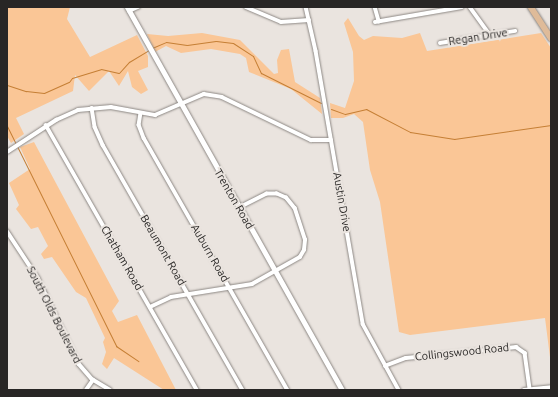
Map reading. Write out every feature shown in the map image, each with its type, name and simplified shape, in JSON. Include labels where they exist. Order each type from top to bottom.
[{"type":"main road","points":[[531,7],[551,38]]},
{"type":"main road","name":"Trenton Road","points":[[128,9],[151,53],[342,390]]},
{"type":"street","points":[[128,9],[138,7]]},
{"type":"street","points":[[246,7],[281,22],[309,20]]},
{"type":"street","name":"Austin Drive","points":[[306,7],[363,324],[398,390]]},
{"type":"street","points":[[375,7],[377,21],[462,7]]},
{"type":"street","points":[[470,7],[490,35]]},
{"type":"street","name":"Regan Drive","points":[[440,43],[515,31]]},
{"type":"street","points":[[7,152],[46,125],[71,113],[92,108],[111,107],[141,113],[162,114],[201,94],[217,95],[311,140],[331,140]]},
{"type":"street","name":"Beaumont Road","points":[[92,108],[95,127],[103,145],[242,390]]},
{"type":"street","name":"Auburn Road","points":[[141,113],[139,125],[144,138],[288,390]]},
{"type":"street","name":"Chatham Road","points":[[46,125],[197,390]]},
{"type":"street","points":[[150,308],[167,299],[188,294],[230,289],[252,284],[297,260],[304,250],[305,240],[295,209],[283,196],[271,194],[239,208]]},
{"type":"street","name":"South Olds Boulevard","points":[[7,231],[41,284],[73,356],[93,380],[110,390]]},
{"type":"street","name":"Collingswood Road","points":[[385,366],[406,358],[516,347],[525,353],[530,390]]},
{"type":"street","points":[[86,390],[93,380]]},
{"type":"street","points":[[524,390],[551,387]]},
{"type":"shaded area","points":[[7,7],[70,7],[67,19],[90,57],[137,35],[148,56],[148,67],[138,71],[148,90],[141,94],[132,87],[128,71],[119,86],[109,71],[89,91],[75,75],[73,91],[16,118],[24,134],[11,143],[7,136]]},
{"type":"shaded area","points":[[348,18],[359,36],[364,40],[373,36],[402,38],[420,33],[427,51],[541,33],[551,48],[551,365],[545,318],[410,335],[399,332],[380,202],[370,170],[363,122],[354,114],[343,118],[331,118],[330,103],[345,108],[354,81],[353,52],[344,23]]},
{"type":"shaded area","points":[[202,33],[240,40],[274,74],[278,73],[277,60],[281,50],[289,49],[295,82],[320,98],[322,114],[291,89],[249,72],[246,58],[240,54],[211,49],[181,53],[166,46],[155,52],[147,34],[168,36]]},
{"type":"shaded area","points":[[34,142],[119,301],[112,311],[118,322],[137,315],[176,390],[164,390],[114,358],[107,369],[102,364],[106,352],[103,342],[105,338],[86,298],[76,292],[52,257],[44,259],[41,254],[48,246],[38,227],[31,229],[16,209],[19,205],[9,183],[30,169],[20,147]]},
{"type":"waterway","points":[[152,48],[166,42],[187,45],[216,41],[233,43],[253,56],[261,73],[321,103]]},
{"type":"waterway","points":[[7,85],[26,91],[44,93],[69,82],[72,78],[101,69],[119,73],[129,62],[149,50]]},
{"type":"waterway","points":[[331,109],[345,114],[366,109],[410,132],[454,139],[551,125]]},
{"type":"waterway","points":[[7,126],[116,346],[138,361]]}]
